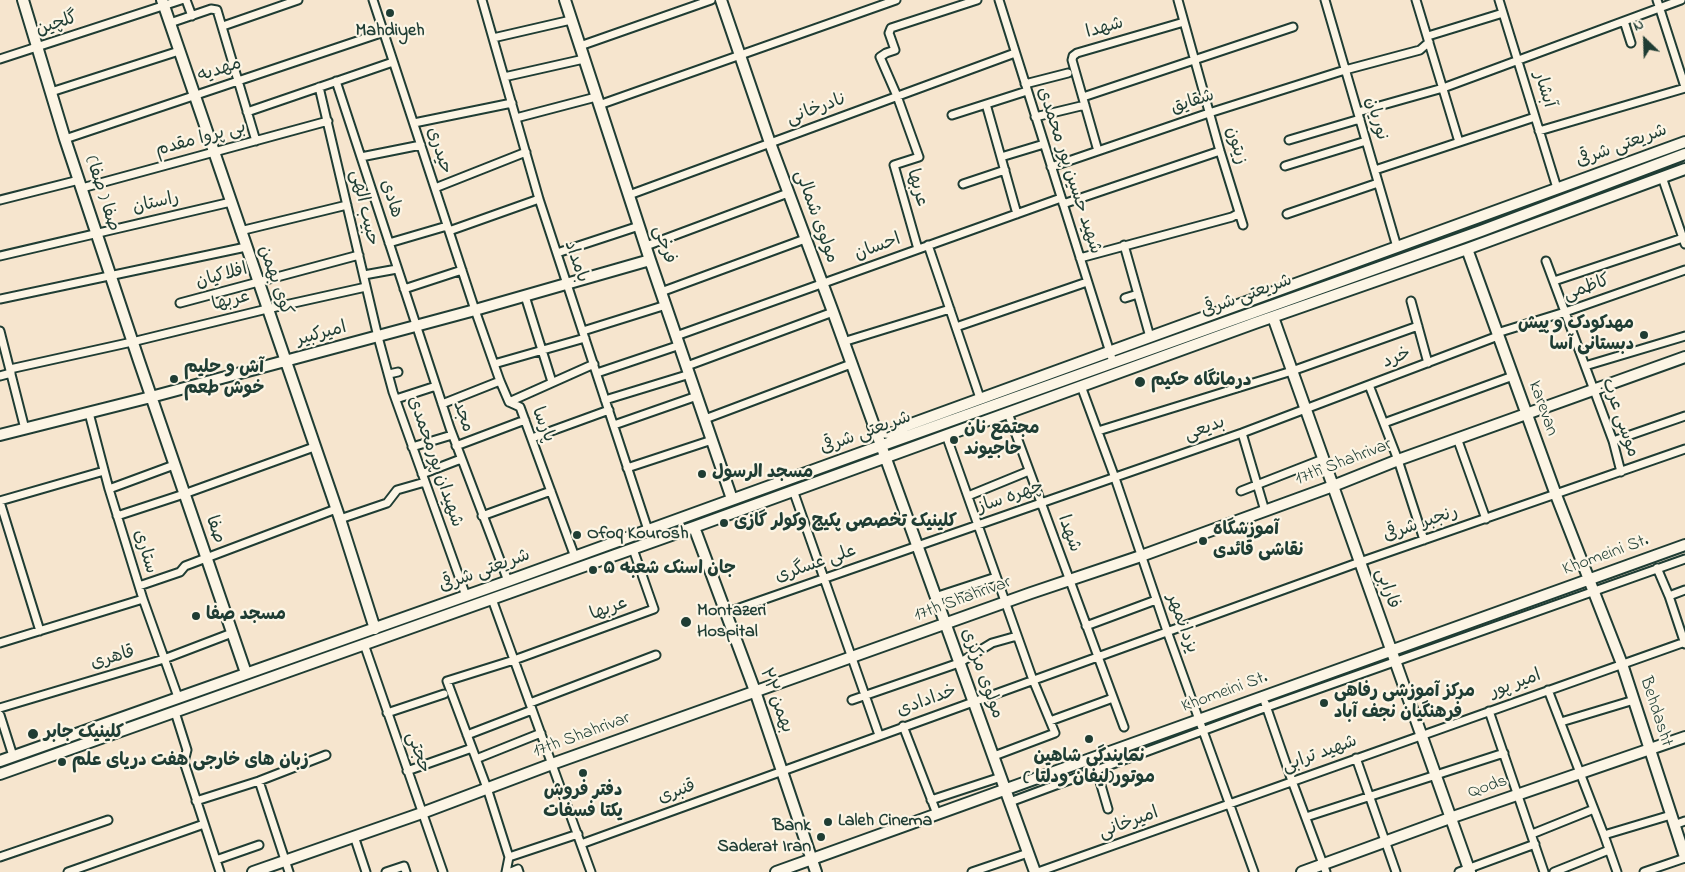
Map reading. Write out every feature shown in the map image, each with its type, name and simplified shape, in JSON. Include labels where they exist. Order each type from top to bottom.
[{"type":"street","name":"صفا ( صفا)","points":[[23,0],[65,139],[151,397]]},
{"type":"street","name":"گلچین","points":[[0,59],[163,3],[181,0]]},
{"type":"street","points":[[186,0],[192,16]]},
{"type":"street","points":[[223,26],[298,0]]},
{"type":"street","name":"حیدری","points":[[373,0],[475,310]]},
{"type":"street","name":"بامداد","points":[[482,0],[539,199],[648,530]]},
{"type":"street","name":"فرخی","points":[[566,0],[597,101],[732,499]]},
{"type":"street","points":[[580,46],[711,0]]},
{"type":"street","name":"مولوی شمالی","points":[[721,0],[770,143],[884,458]]},
{"type":"street","points":[[516,118],[597,101],[740,56],[896,0]]},
{"type":"street","points":[[898,96],[880,57],[895,50],[889,33],[891,28],[977,0]]},
{"type":"street","name":"شهید حسین پور محمدی","points":[[999,0],[1113,362]]},
{"type":"street","name":"زیتون","points":[[1178,0],[1220,152],[1243,226]]},
{"type":"street","name":"نوریان","points":[[1325,0],[1396,247]]},
{"type":"street","points":[[1416,0],[1459,142]]},
{"type":"street","name":"آبشار","points":[[1499,0],[1557,188]]},
{"type":"street","points":[[1539,131],[1685,87],[1657,0]]},
{"type":"street","points":[[1290,140],[1518,62],[1681,0]]},
{"type":"street","name":"کوی بهمن","points":[[163,3],[338,514],[375,629]]},
{"type":"street","points":[[170,23],[214,9],[219,14],[256,141]]},
{"type":"street","name":"شقایق","points":[[1051,167],[1209,113],[1345,70],[1420,50],[1428,39],[1503,12]]},
{"type":"street","points":[[493,38],[572,20]]},
{"type":"street","points":[[1624,21],[1631,43]]},
{"type":"street","name":"شهدا","points":[[1098,151],[1072,60],[1073,56],[1077,53],[1184,22]]},
{"type":"street","points":[[1083,97],[1293,27]]},
{"type":"street","name":"مهدیه","points":[[65,139],[384,32]]},
{"type":"street","points":[[51,92],[179,51]]},
{"type":"street","name":"نادرخانی","points":[[629,195],[1015,53]]},
{"type":"street","points":[[504,77],[584,59]]},
{"type":"street","points":[[248,112],[393,62]]},
{"type":"street","points":[[952,115],[1068,73]]},
{"type":"street","name":"هادی","points":[[336,81],[416,326]]},
{"type":"street","name":"حبیب الهی","points":[[319,87],[378,336]]},
{"type":"street","name":"عربها","points":[[898,96],[919,157],[894,166],[918,249]]},
{"type":"street","points":[[414,123],[512,103]]},
{"type":"street","points":[[986,104],[1017,214]]},
{"type":"street","points":[[1035,117],[1085,105]]},
{"type":"street","points":[[1374,170],[1535,117]]},
{"type":"street","name":"بی پروا مقدم","points":[[0,200],[80,184],[214,153],[328,121]]},
{"type":"street","points":[[1285,166],[1366,141]]},
{"type":"street","name":"شریعتی شرقی","points":[[0,761],[375,629],[880,446],[906,431],[922,431],[980,398],[1685,142]]},
{"type":"street","points":[[1001,157],[1044,144]]},
{"type":"street","points":[[361,157],[421,145]]},
{"type":"street","points":[[435,188],[526,152]]},
{"type":"street","name":"احسان","points":[[597,372],[822,284],[928,245],[1017,214],[1220,152]]},
{"type":"street","name":"شریعتی شرقی","points":[[951,415],[1113,362],[1481,230],[1685,154]]},
{"type":"street","points":[[1646,156],[1651,167]]},
{"type":"street","name":"شریعتی شرقی","points":[[0,774],[633,549],[1685,169]]},
{"type":"street","points":[[963,184],[1005,170]]},
{"type":"street","points":[[1554,281],[1684,241],[1662,177]]},
{"type":"street","points":[[1618,179],[1614,187],[1622,192]]},
{"type":"street","points":[[1287,214],[1378,183]]},
{"type":"street","points":[[1603,184],[1607,185],[1610,189],[1609,195],[1605,198]]},
{"type":"street","points":[[646,246],[788,193]]},
{"type":"street","points":[[389,243],[448,229],[539,199]]},
{"type":"street","name":"راستان","points":[[0,256],[231,202]]},
{"type":"street","points":[[240,231],[347,205]]},
{"type":"street","points":[[1080,258],[1232,217],[1239,213]]},
{"type":"street","points":[[1460,224],[1481,230],[1490,213]]},
{"type":"street","points":[[557,253],[639,226]]},
{"type":"street","points":[[661,292],[805,239]]},
{"type":"street","points":[[928,245],[980,398]]},
{"type":"street","points":[[1124,245],[1150,336]]},
{"type":"street","points":[[0,299],[246,247]]},
{"type":"street","name":"karevan","points":[[1467,249],[1556,495],[1590,579]]},
{"type":"street","name":"افلاکیان","points":[[180,303],[359,255]]},
{"type":"street","name":"امیرکبیر","points":[[0,435],[285,362],[650,260]]},
{"type":"street","name":"موسی عرب","points":[[1546,261],[1613,441],[1621,472]]},
{"type":"street","points":[[364,276],[397,269]]},
{"type":"street","points":[[404,289],[462,270]]},
{"type":"street","name":"کاظمی","points":[[1498,334],[1685,270]]},
{"type":"street","points":[[956,327],[1087,282]]},
{"type":"street","name":"عربها","points":[[0,376],[10,371],[366,287]]},
{"type":"street","points":[[1125,298],[1138,294]]},
{"type":"street","points":[[525,296],[552,382]]},
{"type":"street","points":[[1411,301],[1428,363]]},
{"type":"street","points":[[494,364],[542,350],[666,305]]},
{"type":"street","points":[[843,342],[950,309]]},
{"type":"street","name":"پارسا","points":[[475,310],[509,402],[520,406],[575,557]]},
{"type":"street","points":[[606,400],[689,370],[832,312]]},
{"type":"street","name":"فارابی","points":[[1273,317],[1450,818],[1466,871]]},
{"type":"street","name":"مجد","points":[[416,326],[452,435],[508,581]]},
{"type":"street","points":[[1098,431],[1292,371],[1418,326]]},
{"type":"street","points":[[0,331],[25,429]]},
{"type":"street","name":"خرد","points":[[1306,410],[1498,334]]},
{"type":"street","name":"شهیدان پورمحمدی","points":[[378,336],[388,374],[412,447],[466,596]]},
{"type":"street","points":[[1585,366],[1685,336]]},
{"type":"street","name":"17th Shahrivar","points":[[253,872],[422,813],[552,764],[1004,602],[1141,556],[1333,486],[1457,438],[1685,357]]},
{"type":"street","points":[[509,402],[594,364]]},
{"type":"street","points":[[705,419],[851,364]]},
{"type":"street","points":[[388,374],[398,372]]},
{"type":"street","points":[[1384,423],[1513,376]]},
{"type":"street","points":[[442,404],[500,381]]},
{"type":"street","points":[[396,399],[436,386]]},
{"type":"street","name":"یزدانمهر","points":[[1081,386],[1254,872]]},
{"type":"street","points":[[1369,386],[1398,460],[1424,540]]},
{"type":"street","points":[[614,425],[697,396]]},
{"type":"street","name":"صفا","points":[[151,397],[246,673]]},
{"type":"street","points":[[532,438],[609,410]]},
{"type":"street","name":"بدیعی","points":[[1115,478],[1306,410]]},
{"type":"street","name":"ستاری","points":[[89,413],[109,489],[143,599],[178,697]]},
{"type":"street","name":"شهدا","points":[[1008,413],[1068,580],[1124,727]]},
{"type":"street","points":[[872,425],[882,432],[891,435],[951,415]]},
{"type":"street","points":[[1613,441],[1685,416]]},
{"type":"street","points":[[456,446],[525,420]]},
{"type":"street","points":[[922,431],[923,439],[926,442]]},
{"type":"street","points":[[1242,433],[1265,510]]},
{"type":"street","points":[[412,447],[452,435]]},
{"type":"street","points":[[946,435],[1004,602],[1055,733],[994,756]]},
{"type":"street","points":[[1457,438],[1486,519]]},
{"type":"street","points":[[628,468],[712,440]]},
{"type":"street","points":[[117,516],[314,448]]},
{"type":"street","name":"رنجبر شرقی","points":[[1167,631],[1685,449]]},
{"type":"street","name":"مولوی مرکزی","points":[[884,458],[1036,872]]},
{"type":"street","points":[[422,474],[461,459]]},
{"type":"street","points":[[1241,490],[1323,459]]},
{"type":"street","points":[[109,489],[174,465]]},
{"type":"street","points":[[827,465],[832,470],[830,477]]},
{"type":"street","points":[[40,631],[0,501],[104,471]]},
{"type":"street","points":[[968,496],[1029,471]]},
{"type":"street","name":"چهره ساز","points":[[917,546],[1115,478]]},
{"type":"street","points":[[139,586],[180,572],[185,566],[338,514],[387,503],[397,490],[425,482]]},
{"type":"street","points":[[793,490],[853,656],[879,735]]},
{"type":"street","points":[[482,516],[551,491]]},
{"type":"street","name":"۲۲ بهمن","points":[[694,527],[755,691],[816,872]]},
{"type":"street","name":"Khomeini St.","points":[[776,872],[1685,545]]},
{"type":"street","name":"علی عسگری","points":[[726,613],[917,546]]},
{"type":"street","name":"عربها","points":[[514,660],[654,609],[633,549]]},
{"type":"street","points":[[1010,802],[1394,661],[1685,559]]},
{"type":"street","points":[[1657,568],[1685,642]]},
{"type":"street","points":[[936,597],[996,577]]},
{"type":"street","name":"Behdasht","points":[[1590,579],[1622,664],[1685,857]]},
{"type":"street","points":[[1668,596],[1685,590]]},
{"type":"street","points":[[0,643],[143,599]]},
{"type":"street","points":[[492,599],[591,872]]},
{"type":"street","points":[[1086,626],[1156,600]]},
{"type":"street","name":"خدادادی","points":[[782,770],[1167,631]]},
{"type":"street","name":"قاهری","points":[[0,708],[164,659],[232,634]]},
{"type":"street","points":[[852,700],[959,662],[992,643],[1017,636]]},
{"type":"street","name":"امیر پور","points":[[1421,735],[1685,642]]},
{"type":"street","name":"حجتی","points":[[364,644],[443,872]]},
{"type":"street","points":[[467,735],[531,706],[656,655]]},
{"type":"street","points":[[506,872],[508,857],[487,788],[447,681],[514,660]]},
{"type":"street","points":[[1548,690],[1616,872]]},
{"type":"street","points":[[387,713],[444,694]]},
{"type":"street","points":[[1263,696],[1292,781],[1325,868]]},
{"type":"street","points":[[1050,721],[1113,698]]},
{"type":"street","points":[[1561,722],[1634,700]]},
{"type":"street","points":[[1489,711],[1519,794],[1544,872]]},
{"type":"street","points":[[175,712],[187,750],[184,762],[220,872]]},
{"type":"street","points":[[130,714],[133,727]]},
{"type":"street","points":[[0,715],[13,756]]},
{"type":"street","points":[[903,726],[936,814]]},
{"type":"street","points":[[476,759],[541,733]]},
{"type":"street","name":"شهید ترابی","points":[[1229,804],[1421,735]]},
{"type":"street","name":"Qods","points":[[1302,872],[1325,868],[1385,842],[1450,818],[1685,737]]},
{"type":"street","points":[[407,771],[472,748]]},
{"type":"street","points":[[1306,817],[1504,752]]},
{"type":"street","points":[[196,801],[259,781],[326,755]]},
{"type":"street","points":[[1093,758],[1108,809]]},
{"type":"street","points":[[1356,758],[1396,872]]},
{"type":"street","name":"قنبری","points":[[581,844],[782,770]]},
{"type":"street","points":[[931,800],[1001,777]]},
{"type":"street","points":[[259,781],[288,872]]},
{"type":"street","name":"امیرخانی","points":[[1036,872],[1229,804]]},
{"type":"street","points":[[1532,834],[1594,809]]},
{"type":"street","points":[[0,857],[108,820]]},
{"type":"street","points":[[1604,836],[1673,820],[1685,821]]},
{"type":"street","points":[[68,872],[204,824]]},
{"type":"street","points":[[508,857],[578,834]]},
{"type":"street","points":[[354,836],[366,872]]},
{"type":"street","points":[[1466,871],[1535,844]]},
{"type":"street","points":[[216,860],[259,845]]},
{"type":"street","points":[[1554,872],[1609,850]]},
{"type":"street","points":[[972,872],[1028,853]]},
{"type":"street","points":[[1644,872],[1685,857]]},
{"type":"street","points":[[386,872],[404,866],[406,872]]},
{"type":"street","points":[[511,872],[518,869],[519,872]]},
{"type":"place","name":"Mahdiyeh","points":[[390,13]]},
{"type":"place","name":"مهدکودک و پیش دبستانی آسا","points":[[1644,335]]},
{"type":"place","name":"آش و حلیم خوش طعم","points":[[174,379]]},
{"type":"place","name":"درمانگاه حکیم","points":[[1140,382]]},
{"type":"place","name":"مجتمع نان حاجیوند","points":[[954,440]]},
{"type":"place","name":"مسجد الرسول","points":[[702,474]]},
{"type":"place","name":"کلینیک تخصصی پکیج وکولر گازی","points":[[724,523]]},
{"type":"place","name":"Ofoq Kourosh","points":[[577,535]]},
{"type":"place","name":"آموزشگاه نقاشی قائدی","points":[[1203,541]]},
{"type":"place","name":"جان اسنک شعبه ۵","points":[[593,570]]},
{"type":"place","name":"مسجد صفا","points":[[196,616]]},
{"type":"place","name":"Montazeri Hospital","points":[[686,622]]},
{"type":"place","name":"مرکز آموزشی رفاهی فرهنگیان نجف آباد","points":[[1324,703]]},
{"type":"place","name":"کلینیک جابر","points":[[33,734]]},
{"type":"place","name":"نمایندگی شاهین موتور(لیفان ودلتا )","points":[[1089,739]]},
{"type":"place","name":"زبان های خارجی هفت دریای علم","points":[[62,762]]},
{"type":"place","name":"دفتر فروش یکتا فسفات","points":[[583,773]]},
{"type":"place","name":"Laleh Cinema","points":[[828,822]]},
{"type":"place","name":"Bank Saderat Iran","points":[[821,837]]}]
